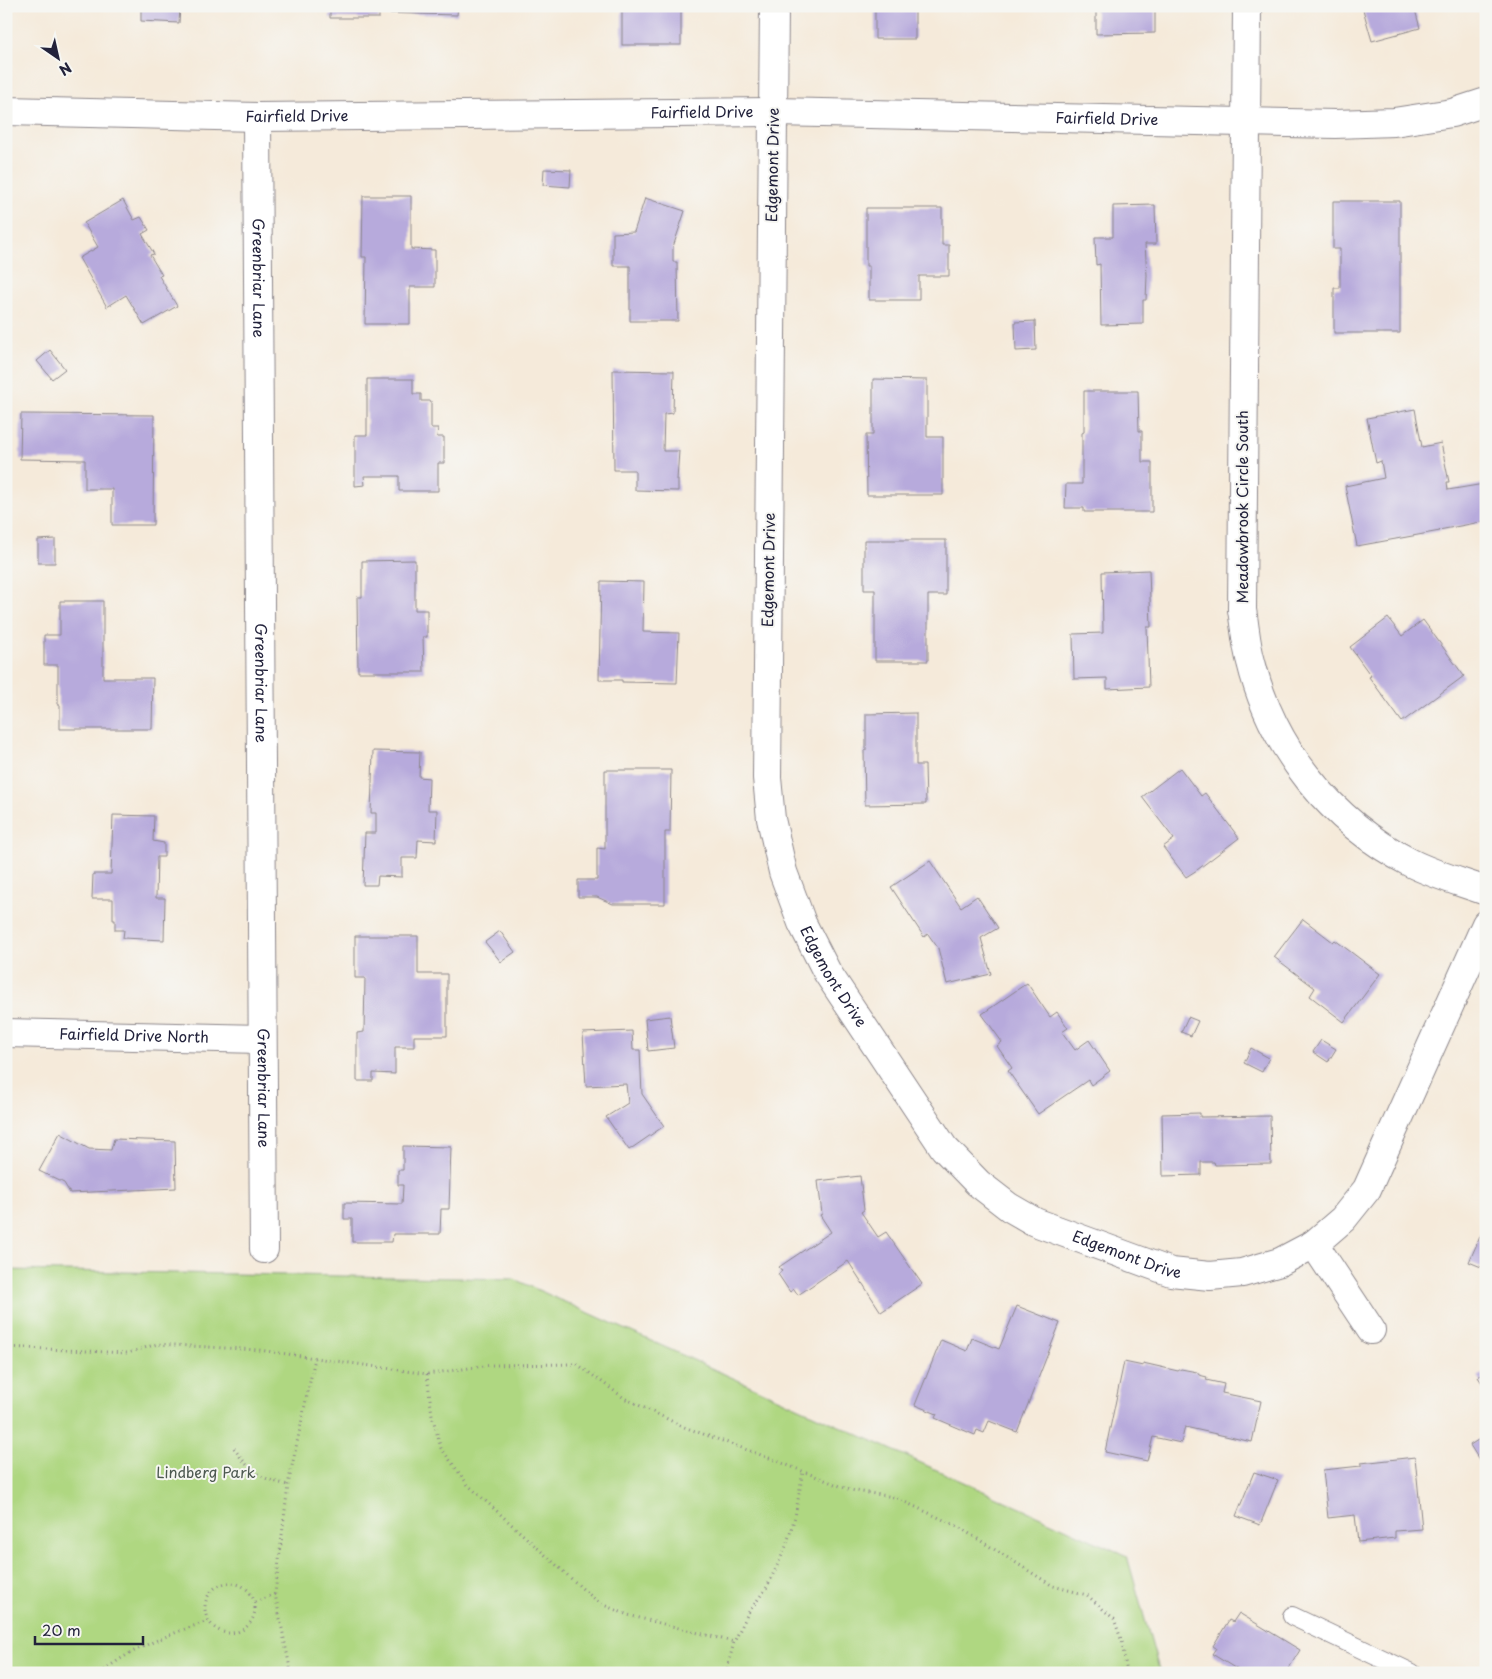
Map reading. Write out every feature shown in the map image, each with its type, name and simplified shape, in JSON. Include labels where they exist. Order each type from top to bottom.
[{"type":"street","name":"Edgemont Drive","points":[[774,6],[767,778],[771,819],[783,872],[802,924],[827,972],[944,1148],[978,1183],[1009,1207],[1035,1222],[1171,1272],[1210,1276],[1242,1273],[1280,1262],[1314,1244],[1343,1219],[1366,1188],[1486,924]]},
{"type":"street","name":"Meadowbrook Circle South","points":[[1246,6],[1242,610],[1251,662],[1268,712],[1293,759],[1326,800],[1366,836],[1412,863],[1486,891]]},
{"type":"street","name":"Fairfield Drive","points":[[6,111],[257,117],[774,112],[1335,124],[1394,122],[1452,113],[1486,102]]},
{"type":"street","name":"Greenbriar Lane","points":[[257,117],[261,1039],[264,1249]]},
{"type":"street","name":"Fairfield Drive North","points":[[6,1034],[261,1039]]},
{"type":"street","points":[[1314,1244],[1371,1330]]},
{"type":"lane","points":[[1292,1616],[1412,1673]]},
{"type":"path","points":[[6,1347],[128,1354],[157,1344],[235,1348],[277,1351],[427,1374],[491,1365],[577,1364],[624,1398],[684,1427],[850,1490],[894,1497],[957,1526],[1053,1586],[1087,1595],[1114,1620],[1122,1642],[1127,1673]]},
{"type":"path","points":[[291,1673],[275,1594],[288,1486],[315,1358]]},
{"type":"path","points":[[427,1374],[432,1415],[441,1448],[468,1485],[585,1591],[601,1604],[628,1615],[734,1642]]},
{"type":"path","points":[[234,1448],[244,1463],[256,1474],[272,1482],[288,1486]]},
{"type":"path","points":[[726,1673],[734,1642],[748,1613],[767,1587],[785,1549],[795,1517],[803,1471]]},
{"type":"path","points":[[232,1583],[242,1586],[250,1592],[255,1602],[255,1613],[249,1624],[240,1631],[228,1633],[217,1629],[208,1621],[205,1611],[206,1600],[212,1590],[221,1585],[232,1583]]},
{"type":"path","points":[[255,1602],[275,1594]]},
{"type":"path","points":[[100,1673],[118,1659],[167,1635],[208,1621]]},
{"type":"green space","name":"Lindberg Park","points":[[6,1270],[514,1279],[1127,1556],[1160,1673],[6,1673]]},
{"type":"building","points":[[141,6],[180,6],[179,23],[141,21]]},
{"type":"building","points":[[330,6],[458,6],[457,15],[379,13],[379,18],[330,18]]},
{"type":"building","points":[[622,6],[681,6],[681,45],[622,45]]},
{"type":"building","points":[[875,6],[938,6],[938,9],[915,8],[915,39],[875,39]]},
{"type":"building","points":[[1096,6],[1155,6],[1155,33],[1096,34]]},
{"type":"building","points":[[1362,6],[1414,6],[1420,28],[1372,41]]},
{"type":"building","points":[[544,169],[571,170],[570,187],[543,185]]},
{"type":"building","points":[[363,196],[411,196],[411,249],[435,250],[435,287],[410,287],[410,324],[365,324],[366,257],[362,257]]},
{"type":"building","points":[[645,198],[685,211],[673,247],[673,262],[677,262],[678,321],[630,321],[630,266],[613,266],[613,233],[634,232]]},
{"type":"building","points":[[123,200],[134,220],[141,217],[149,230],[142,234],[154,254],[150,255],[162,275],[159,276],[177,306],[144,325],[126,295],[107,307],[79,258],[98,247],[84,223]]},
{"type":"building","points":[[1333,201],[1400,201],[1400,333],[1334,333],[1334,288],[1340,288],[1340,249],[1333,249]]},
{"type":"building","points":[[1155,205],[1156,244],[1145,244],[1147,275],[1146,300],[1143,300],[1143,324],[1101,325],[1100,264],[1096,265],[1095,237],[1113,237],[1113,206]]},
{"type":"building","points":[[866,208],[942,208],[942,245],[949,245],[949,276],[919,276],[919,300],[869,300],[869,266],[866,266]]},
{"type":"building","points":[[1035,321],[1036,350],[1016,351],[1015,322]]},
{"type":"building","points":[[50,350],[65,369],[52,379],[37,361]]},
{"type":"building","points":[[613,370],[674,371],[673,413],[664,414],[663,451],[679,451],[678,491],[635,490],[635,470],[614,470]]},
{"type":"building","points":[[367,379],[413,379],[413,394],[421,394],[421,401],[431,401],[431,428],[438,428],[437,437],[444,437],[444,463],[438,463],[438,491],[399,491],[399,476],[364,476],[365,485],[355,486],[355,435],[367,435]]},
{"type":"building","points":[[873,379],[927,380],[927,437],[943,437],[943,495],[867,495],[866,435],[873,435]]},
{"type":"building","points":[[1084,391],[1138,391],[1139,431],[1142,431],[1142,462],[1152,462],[1152,512],[1084,512],[1084,508],[1065,508],[1066,484],[1082,484]]},
{"type":"building","points":[[1415,409],[1422,447],[1441,443],[1449,482],[1447,482],[1448,490],[1484,484],[1486,521],[1357,546],[1345,486],[1384,478],[1381,461],[1376,463],[1367,418]]},
{"type":"building","points":[[21,414],[154,415],[153,525],[112,525],[112,489],[85,489],[85,460],[20,459]]},
{"type":"building","points":[[55,539],[55,563],[38,563],[38,540]]},
{"type":"building","points":[[864,540],[946,540],[946,595],[928,595],[928,661],[875,661],[875,590],[864,590]]},
{"type":"building","points":[[415,560],[415,610],[427,610],[427,637],[423,637],[424,672],[358,672],[357,597],[362,597],[362,561]]},
{"type":"building","points":[[1149,570],[1151,627],[1147,627],[1149,687],[1107,689],[1107,678],[1074,679],[1073,634],[1103,633],[1102,572]]},
{"type":"building","points":[[601,581],[644,582],[643,632],[679,633],[677,683],[599,680]]},
{"type":"building","points":[[60,601],[103,601],[103,678],[153,678],[152,729],[60,729],[58,665],[44,665],[44,635],[60,635]]},
{"type":"building","points":[[1388,618],[1402,636],[1423,620],[1464,676],[1402,722],[1350,647]]},
{"type":"building","points":[[916,713],[916,765],[925,765],[926,804],[865,805],[864,750],[866,750],[866,714]]},
{"type":"building","points":[[373,751],[420,752],[419,777],[429,778],[428,810],[437,810],[436,841],[418,840],[417,858],[402,858],[402,877],[378,876],[377,885],[363,885],[365,833],[376,833],[376,813],[371,813]]},
{"type":"building","points":[[1180,768],[1201,796],[1205,793],[1239,838],[1186,877],[1163,847],[1174,839],[1142,797]]},
{"type":"building","points":[[605,770],[671,770],[670,832],[665,832],[665,904],[613,904],[597,897],[578,897],[578,880],[597,880],[597,848],[605,849]]},
{"type":"building","points":[[113,815],[154,816],[153,841],[164,843],[164,857],[157,857],[156,898],[165,898],[164,940],[123,938],[124,930],[115,930],[113,899],[92,899],[93,874],[111,874]]},
{"type":"building","points":[[930,861],[961,907],[977,896],[998,928],[981,938],[991,974],[947,984],[938,948],[928,934],[924,937],[891,887]]},
{"type":"building","points":[[1303,919],[1333,942],[1335,940],[1380,974],[1344,1022],[1310,996],[1315,988],[1274,957]]},
{"type":"building","points":[[500,931],[515,952],[501,962],[485,942]]},
{"type":"building","points":[[355,936],[418,936],[418,974],[447,974],[447,1036],[414,1036],[414,1047],[395,1047],[395,1074],[373,1073],[373,1081],[357,1081],[357,1033],[364,1032],[365,978],[355,978]]},
{"type":"building","points":[[1027,983],[1050,1017],[1057,1012],[1068,1028],[1062,1032],[1075,1050],[1089,1040],[1110,1071],[1091,1085],[1088,1080],[1038,1114],[1008,1071],[1012,1068],[997,1046],[1002,1042],[982,1014]]},
{"type":"building","points":[[670,1016],[674,1048],[648,1051],[645,1019]]},
{"type":"building","points":[[1188,1017],[1198,1021],[1191,1036],[1181,1032]]},
{"type":"building","points":[[632,1031],[633,1050],[640,1050],[642,1094],[664,1126],[629,1150],[606,1117],[628,1103],[626,1084],[586,1086],[583,1033]]},
{"type":"building","points":[[1321,1040],[1336,1049],[1328,1062],[1313,1052]]},
{"type":"building","points":[[1251,1048],[1269,1058],[1262,1072],[1244,1063]]},
{"type":"building","points":[[1200,1113],[1200,1117],[1270,1116],[1271,1164],[1215,1165],[1214,1162],[1201,1162],[1201,1175],[1163,1176],[1162,1114]]},
{"type":"building","points":[[60,1133],[89,1149],[111,1150],[114,1139],[175,1141],[176,1188],[70,1193],[64,1183],[39,1171]]},
{"type":"building","points":[[403,1146],[451,1147],[449,1209],[441,1209],[440,1234],[393,1234],[392,1242],[352,1242],[352,1219],[344,1219],[344,1203],[402,1204],[403,1185],[398,1185],[398,1170],[403,1170]]},
{"type":"building","points":[[860,1176],[864,1210],[861,1212],[878,1237],[886,1232],[922,1284],[881,1312],[848,1261],[798,1295],[794,1289],[790,1292],[778,1274],[782,1271],[779,1267],[831,1232],[820,1215],[822,1214],[818,1181]]},
{"type":"building","points":[[1486,1223],[1486,1269],[1469,1262]]},
{"type":"building","points":[[1017,1306],[1060,1323],[1017,1432],[989,1421],[984,1433],[977,1430],[975,1435],[935,1418],[937,1414],[915,1405],[941,1340],[967,1351],[972,1338],[999,1349]]},
{"type":"building","points":[[1124,1362],[1143,1366],[1143,1363],[1178,1371],[1181,1369],[1197,1372],[1199,1375],[1207,1377],[1206,1380],[1224,1384],[1222,1393],[1261,1401],[1252,1442],[1185,1427],[1181,1443],[1153,1437],[1147,1461],[1105,1452]]},
{"type":"building","points":[[1486,1372],[1486,1389],[1478,1377]]},
{"type":"building","points":[[1486,1435],[1486,1471],[1470,1445]]},
{"type":"building","points":[[1415,1457],[1422,1529],[1395,1531],[1395,1538],[1358,1542],[1355,1515],[1328,1518],[1323,1470],[1361,1466],[1361,1463]]},
{"type":"building","points":[[1254,1472],[1278,1480],[1260,1525],[1236,1516]]},
{"type":"building","points":[[1239,1613],[1300,1650],[1286,1673],[1243,1673],[1212,1654],[1216,1648],[1213,1646],[1229,1620],[1233,1622]]}]
